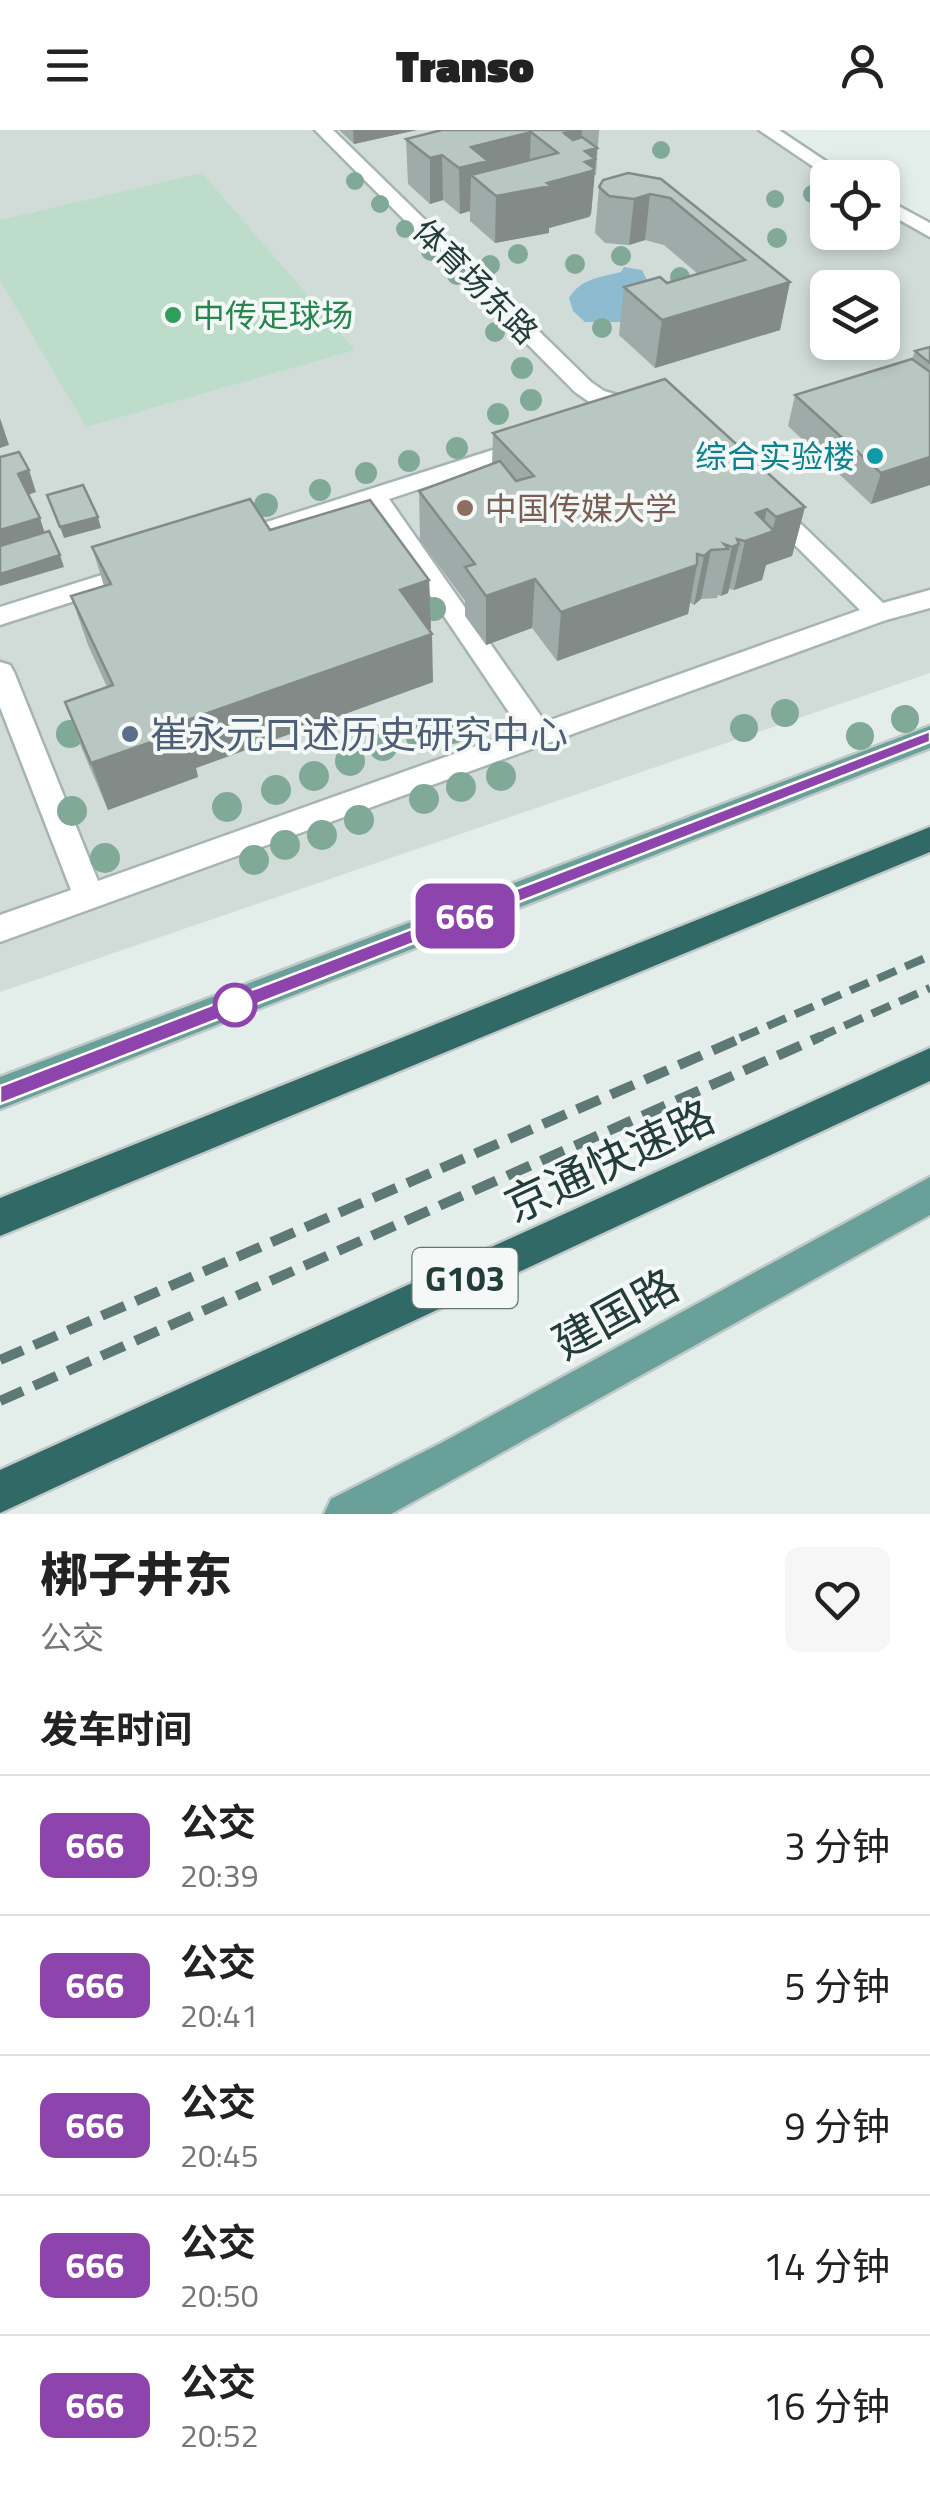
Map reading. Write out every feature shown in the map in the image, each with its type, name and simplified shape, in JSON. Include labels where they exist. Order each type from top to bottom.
[{"type":"highway","points":[[0,1217],[930,839]]},
{"type":"highway","name":"京通快速路","points":[[0,1492],[930,1064]]},
{"type":"main road","points":[[0,1093],[930,737]]},
{"type":"main road","name":"建国路","points":[[346,1514],[458,1457],[930,1195]]},
{"type":"lane","name":"体育场东路","points":[[323,130],[583,387],[596,396],[642,410]]},
{"type":"lane","points":[[767,130],[814,160]]},
{"type":"lane","points":[[900,213],[930,231]]},
{"type":"lane","points":[[601,422],[642,410],[670,414]]},
{"type":"lane","points":[[206,550],[545,440]]},
{"type":"lane","points":[[753,490],[878,613]]},
{"type":"lane","points":[[375,496],[538,733]]},
{"type":"lane","points":[[0,616],[168,562]]},
{"type":"lane","points":[[0,929],[538,733],[878,613],[930,599]]},
{"type":"lane","points":[[0,672],[90,899]]},
{"type":"shaded area","name":"中国传媒大学","points":[[0,130],[783,130],[828,160],[810,160],[810,250],[900,250],[900,209],[930,229],[930,673],[0,992]]},
{"type":"green space","name":"中传足球场","points":[[202,173],[355,350],[86,427],[0,280],[0,220]]},
{"type":"water","points":[[624,267],[642,270],[651,288],[626,322],[585,322],[573,311],[569,298],[585,283],[621,272]]},
{"type":"building","points":[[442,130],[575,130],[564,133],[573,140],[582,137],[597,148],[585,151],[595,159],[585,162],[594,168],[547,183],[551,186],[496,196],[471,175],[558,153],[531,132],[471,147],[488,161],[459,168],[442,155],[430,158],[406,139]]},
{"type":"building","points":[[628,173],[661,179],[790,282],[662,320],[624,287],[660,277],[667,283],[745,260],[670,198],[650,194],[634,199],[609,196],[599,187],[603,180]]},
{"type":"building","points":[[930,347],[930,363],[915,351]]},
{"type":"building","points":[[912,359],[930,372],[930,457],[881,473],[795,395]]},
{"type":"building","points":[[665,379],[805,507],[776,517],[767,509],[756,513],[774,531],[745,541],[737,539],[739,544],[732,547],[724,544],[728,549],[711,550],[704,556],[697,554],[697,565],[561,612],[535,579],[486,596],[465,567],[475,564],[419,491],[500,461],[516,481],[534,476],[493,433]]},
{"type":"building","points":[[19,452],[29,470],[18,474],[40,518],[0,530],[0,457]]},
{"type":"building","points":[[83,485],[98,517],[60,527],[47,495]]},
{"type":"building","points":[[250,499],[270,530],[370,500],[429,580],[400,590],[432,634],[182,722],[186,730],[91,763],[65,702],[113,685],[71,596],[111,584],[92,547]]},
{"type":"building","points":[[49,531],[60,555],[0,574],[0,546]]},
{"type":"railway","points":[[740,1038],[930,956]]},
{"type":"railway","points":[[817,1038],[930,988]]},
{"type":"railway","points":[[0,1360],[746,1036]]},
{"type":"railway","points":[[0,1401],[822,1036]]},
{"type":"bus line","name":"666","points":[[0,1093],[930,737]]},
{"type":"place","name":"中传足球场","points":[[173,315]]},
{"type":"place","name":"综合实验楼","points":[[875,456]]},
{"type":"place","name":"中国传媒大学","points":[[465,508]]},
{"type":"place","name":"崔永元口述历史研究中心","points":[[130,734]]}]
